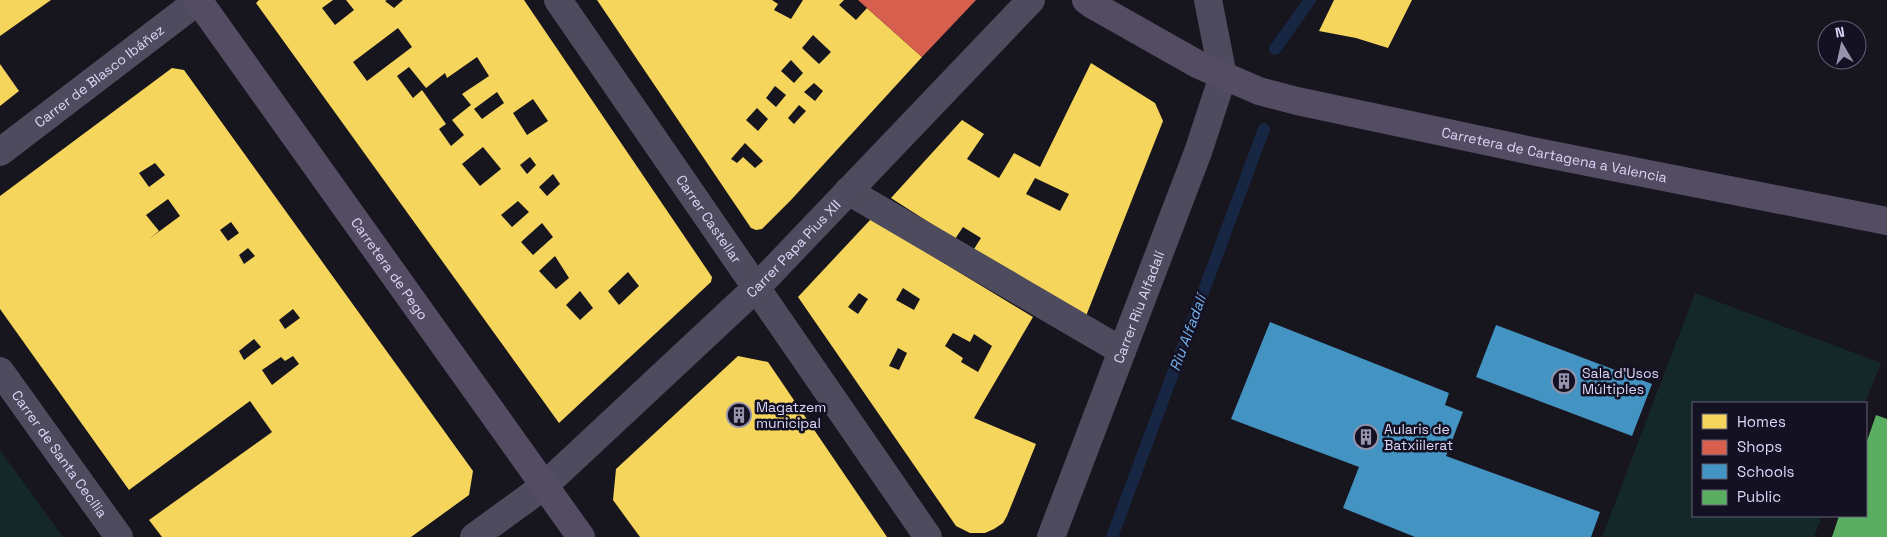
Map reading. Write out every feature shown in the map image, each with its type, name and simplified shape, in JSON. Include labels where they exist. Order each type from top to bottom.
[{"type":"main road","name":"Carretera de Pego","points":[[198,0],[581,537]]},
{"type":"main road","name":"Carretera de Cartagena a Valencia","points":[[1086,0],[1199,65],[1259,91],[1306,103],[1537,152],[1887,221]]},
{"type":"street","name":"Carrer de Blasco Ibáñez","points":[[0,152],[198,0]]},
{"type":"street","name":"Carrer Castellar","points":[[558,0],[928,537]]},
{"type":"street","name":"Carrer Papa Pius XII","points":[[474,537],[544,486],[756,288],[1031,0]]},
{"type":"street","points":[[1208,0],[1223,76]]},
{"type":"street","name":"Carrer Riu Alfadalí","points":[[1051,537],[1198,152],[1223,76]]},
{"type":"street","points":[[848,191],[1122,352]]},
{"type":"street","name":"Carrer de Santa Cecília","points":[[0,371],[119,537]]},
{"type":"green space","points":[[1695,293],[1881,363],[1865,402],[1692,402],[1692,517],[1822,517],[1814,537],[1602,537]]},
{"type":"green space","points":[[0,450],[63,537],[0,537]]},
{"type":"building: Homes","points":[[0,0],[51,0],[0,36]]},
{"type":"building: Homes","points":[[259,0],[333,0],[322,8],[335,25],[354,10],[346,0],[387,0],[385,1],[394,8],[403,0],[524,0],[712,277],[711,282],[559,423],[256,3]],"holes":[[[398,28],[412,47],[367,81],[353,62]],[[477,57],[489,76],[462,94],[471,105],[452,120],[464,135],[451,146],[439,129],[446,124],[422,90],[413,98],[397,76],[409,67],[426,88],[445,73],[447,78]],[[497,92],[504,103],[482,119],[474,109]],[[533,99],[548,121],[527,135],[513,113]],[[483,147],[501,169],[480,186],[462,164]],[[530,157],[536,165],[527,174],[520,165]],[[553,174],[560,184],[547,196],[539,187]],[[518,201],[529,212],[512,227],[501,215]],[[542,223],[553,237],[533,255],[521,242]],[[555,256],[569,278],[556,289],[539,271]],[[628,272],[639,286],[619,305],[608,291]],[[580,291],[593,308],[580,320],[566,305]]]},
{"type":"building: Homes","points":[[597,0],[772,0],[778,4],[774,10],[791,19],[803,0],[844,0],[839,5],[856,20],[867,8],[922,57],[762,229],[756,230],[751,228]],"holes":[[[813,35],[831,52],[819,64],[802,48]],[[791,60],[803,73],[794,83],[781,71]],[[814,83],[823,91],[815,101],[804,92]],[[775,86],[786,95],[776,107],[766,98]],[[799,105],[806,111],[794,124],[788,118]],[[757,108],[768,119],[758,131],[746,120]],[[745,143],[763,161],[755,168],[743,157],[737,163],[731,159]]]},
{"type":"building: Homes","points":[[1334,0],[1412,0],[1388,48],[1356,38],[1319,31]]},
{"type":"building: Homes","points":[[1091,63],[1155,103],[1163,121],[1086,316],[974,249],[981,238],[963,227],[955,239],[891,198],[962,120],[984,134],[967,159],[999,178],[1014,153],[1040,167]],"holes":[[[1035,178],[1069,194],[1060,211],[1026,194]]]},
{"type":"building: Homes","points":[[0,64],[19,91],[0,106]]},
{"type":"building: Homes","points":[[172,68],[184,70],[473,471],[469,495],[411,537],[162,537],[149,520],[272,432],[250,401],[129,490],[0,309],[0,196]],"holes":[[[155,163],[165,175],[149,187],[139,173]],[[168,199],[180,216],[149,239],[159,231],[146,215]],[[231,222],[239,233],[228,241],[220,230]],[[248,248],[255,256],[244,264],[239,255]],[[293,309],[300,318],[285,329],[279,320]],[[254,339],[261,347],[244,360],[239,351]],[[293,356],[299,364],[272,385],[262,370],[281,357],[285,361]]]},
{"type":"building: Homes","points":[[871,219],[1033,317],[974,418],[1036,444],[1003,523],[985,533],[970,533],[956,526],[798,297]],"holes":[[[903,288],[920,299],[914,310],[896,300]],[[859,293],[868,299],[858,314],[848,307]],[[953,333],[970,342],[974,334],[992,346],[978,372],[961,362],[963,358],[945,346]],[[898,348],[907,353],[899,370],[889,366]]]},
{"type":"building: Homes","name":"Magatzem municipal","points":[[738,356],[768,362],[887,537],[640,537],[613,500],[616,469]]},
{"type":"building: Shops","points":[[858,0],[976,0],[922,57]]},
{"type":"building: Schools","name":"Aularis de Batxiilerat","points":[[1270,322],[1449,393],[1445,405],[1463,412],[1446,456],[1600,512],[1591,537],[1415,537],[1343,508],[1359,467],[1231,419]]},
{"type":"building: Schools","name":"Sala d'Usos Múltiples","points":[[1496,325],[1652,384],[1632,436],[1476,377]]},
{"type":"building: Public","points":[[1876,415],[1887,419],[1887,537],[1832,537],[1839,517],[1867,517],[1867,441]]},
{"type":"waterway","name":"Riu Alfadalí","points":[[1275,49],[1310,0]]},
{"type":"waterway","name":"Riu Alfadalí","points":[[1112,537],[1264,129]]},
{"type":"place","name":"Sala d'Usos Múltiples","points":[[1564,381]]},
{"type":"place","name":"Magatzem municipal","points":[[739,415]]},
{"type":"place","name":"Aularis de Batxiilerat","points":[[1366,437]]}]
